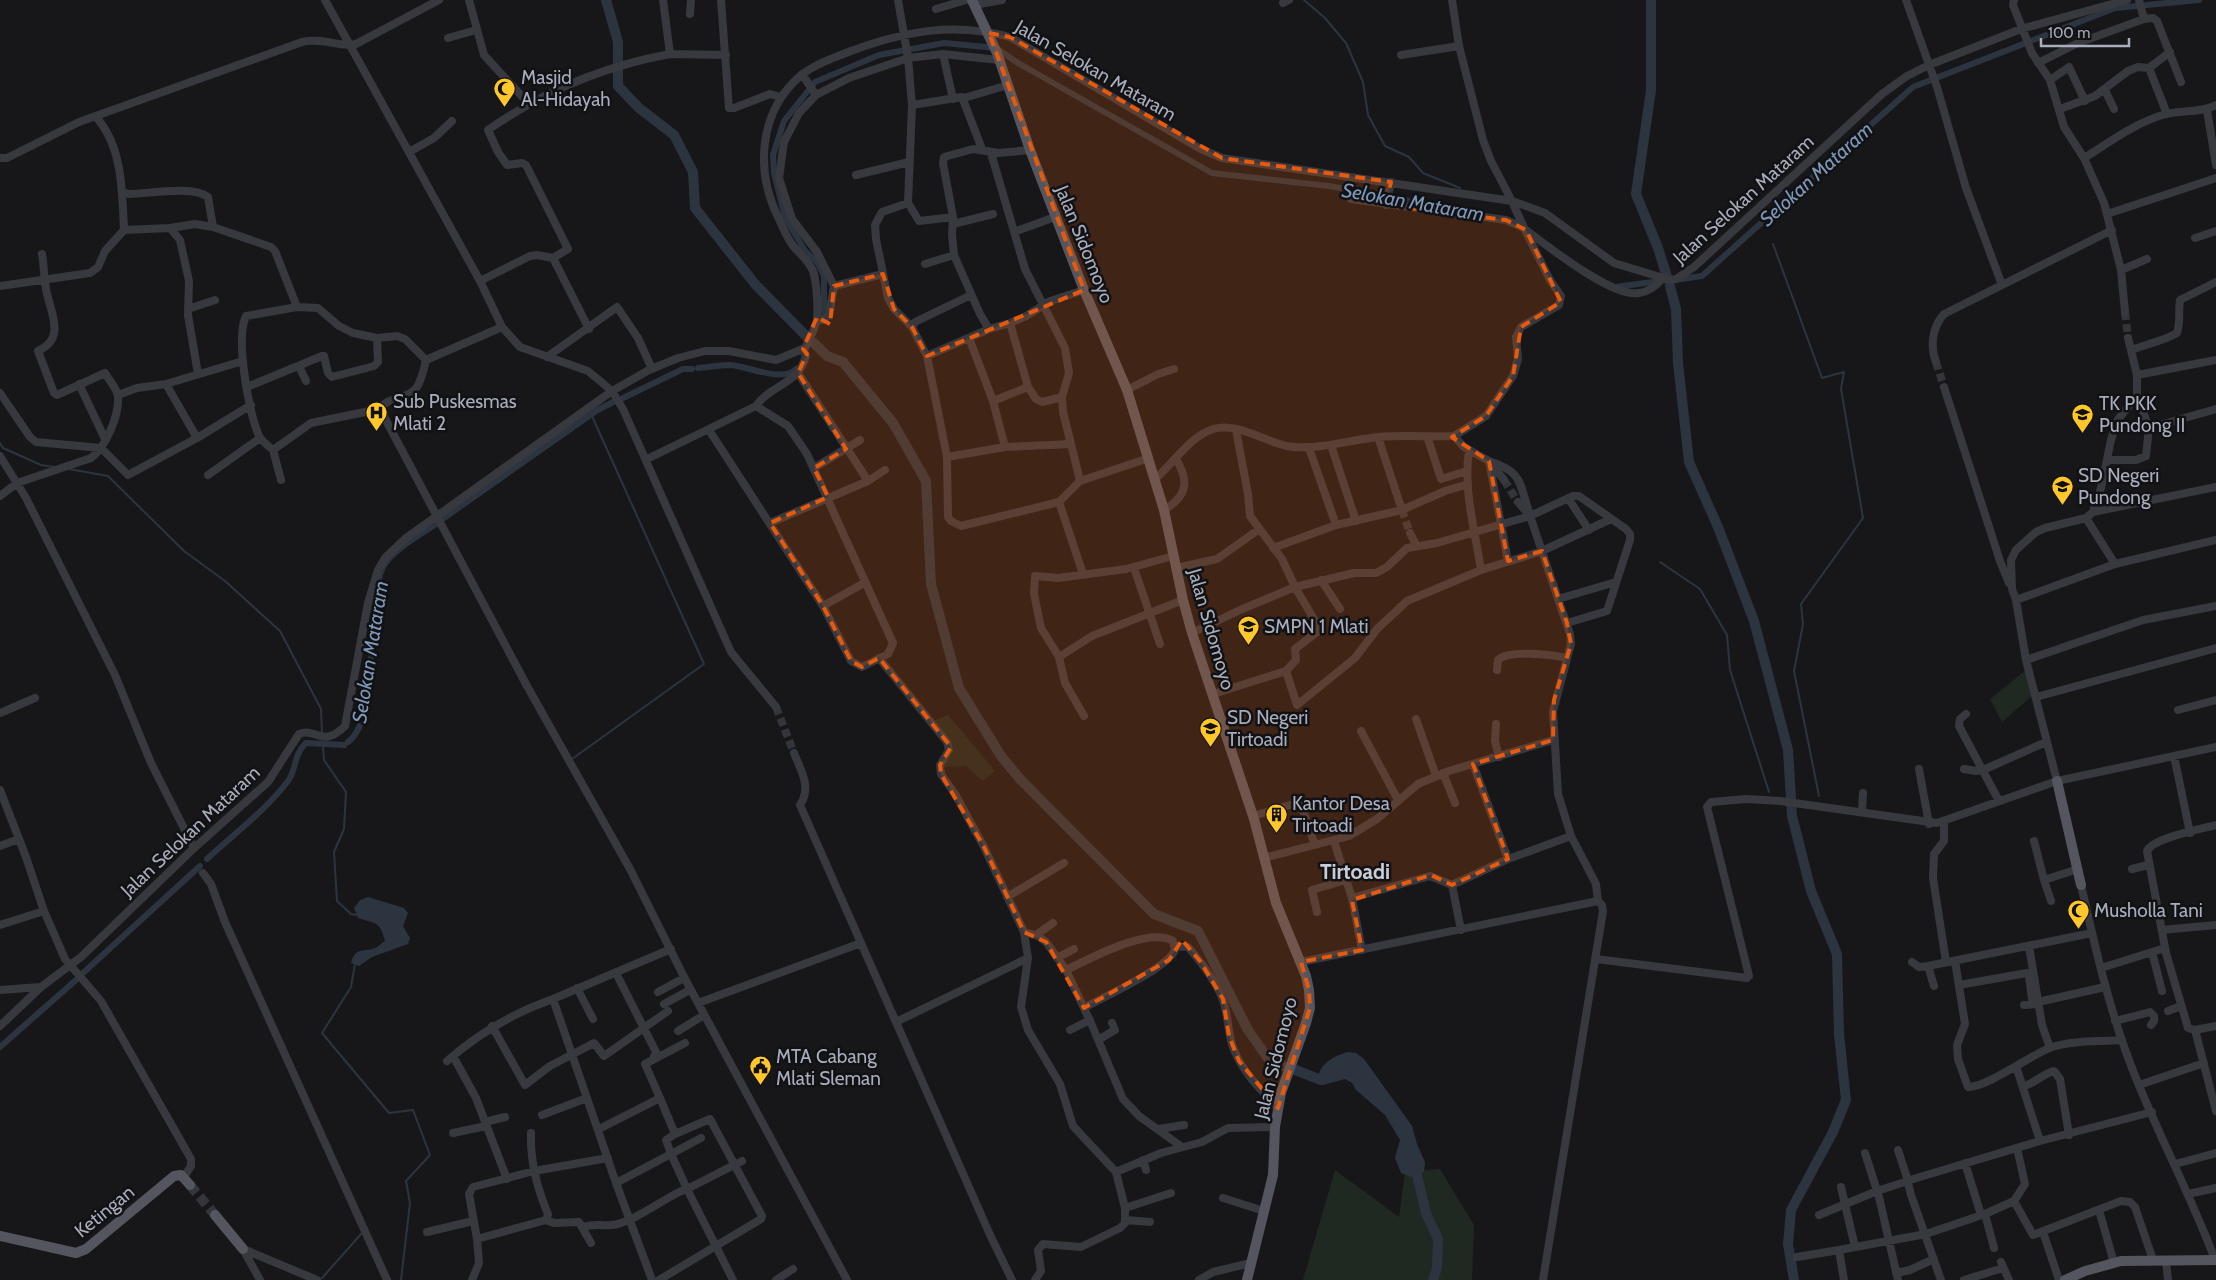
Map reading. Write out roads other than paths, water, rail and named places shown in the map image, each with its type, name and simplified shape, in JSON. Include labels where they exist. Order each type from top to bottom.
[{"type":"main road","name":"Jalan Sidomoyo","points":[[971,2],[989,33],[1055,217],[1127,390],[1156,479],[1192,633],[1253,816],[1281,919],[1301,962],[1309,990],[1310,1008],[1281,1093],[1275,1127],[1273,1175],[1247,1280]]},
{"type":"main road","points":[[2057,781],[2081,885]]},
{"type":"main road","name":"Ketingan","points":[[0,1236],[76,1253],[86,1249],[171,1178],[178,1175],[187,1181]]},
{"type":"main road","points":[[215,1215],[243,1248]]},
{"type":"main road","points":[[2071,1279],[2114,1263],[2153,1260],[2216,1260]]},
{"type":"street","points":[[325,0],[480,282],[502,327],[520,347],[588,371],[614,393],[647,459],[731,652],[776,707]]},
{"type":"street","points":[[0,158],[7,158],[79,122],[96,118],[302,42],[319,40],[349,46],[439,0]]},
{"type":"street","points":[[469,0],[484,55],[528,104]]},
{"type":"street","points":[[663,0],[670,54]]},
{"type":"street","points":[[690,14],[691,0]]},
{"type":"street","points":[[721,0],[729,108],[734,108],[770,94],[781,97]]},
{"type":"street","points":[[898,0],[907,54],[912,105],[908,203],[919,221],[953,221],[993,214]]},
{"type":"street","points":[[936,9],[971,2],[1002,0]]},
{"type":"street","points":[[1156,479],[1192,442],[1208,432],[1220,428],[1236,430],[1284,445],[1308,448],[1378,437],[1454,436],[1486,416],[1513,376],[1518,359],[1516,337],[1520,327],[1559,305],[1561,302],[1561,296],[1550,280],[1527,234],[1491,161],[1483,140],[1459,46],[1452,0]]},
{"type":"street","points":[[1906,0],[1937,87],[1966,188],[2002,285]]},
{"type":"street","points":[[2014,0],[2013,4],[2022,32],[2032,53],[2050,80],[2064,127],[2084,158],[2107,214],[2121,270],[2125,312]]},
{"type":"street","name":"Jalan Selokan Mataram","points":[[0,1026],[41,986],[70,967],[194,848],[268,782],[299,734],[306,733],[327,738],[338,734],[345,726],[368,603],[378,570],[394,548],[614,393],[652,369],[678,358],[705,351],[729,351],[776,360],[804,349],[817,319],[813,272],[788,237],[770,199],[764,150],[767,123],[781,97],[803,76],[846,53],[925,30],[946,28],[1010,37],[1199,148],[1222,158],[1513,204],[1545,213],[1614,263],[1658,281],[1676,279],[1689,272],[1882,94],[1907,76],[2022,32],[2127,0]]},
{"type":"street","points":[[2139,2],[2143,18]]},
{"type":"street","points":[[2038,63],[2078,43],[2143,18],[2153,18],[2157,21],[2181,82]]},
{"type":"street","points":[[448,38],[476,30]]},
{"type":"street","points":[[1401,55],[1459,46]]},
{"type":"street","points":[[2060,109],[2105,90],[2128,71],[2138,67],[2149,68],[2170,52]]},
{"type":"street","points":[[480,282],[530,256],[537,255],[553,258],[568,249],[526,165],[522,163],[507,165],[498,152],[488,130],[528,104],[616,66],[670,54],[726,54]]},
{"type":"street","points":[[817,319],[822,320],[829,316],[834,286],[824,264],[792,218],[779,178],[784,142],[799,113],[815,92],[907,54],[998,57]]},
{"type":"street","points":[[943,54],[953,99]]},
{"type":"street","points":[[2050,80],[2069,68],[2085,100]]},
{"type":"street","points":[[2149,68],[2167,114]]},
{"type":"street","points":[[803,76],[815,92]]},
{"type":"street","points":[[912,105],[964,98],[1008,86]]},
{"type":"street","points":[[2105,90],[2114,109]]},
{"type":"street","points":[[964,98],[982,149]]},
{"type":"street","points":[[2084,158],[2130,129],[2167,114],[2207,110],[2216,105]]},
{"type":"street","points":[[2207,110],[2216,165]]},
{"type":"street","points":[[96,118],[105,127],[115,149],[122,192],[124,230]]},
{"type":"street","points":[[409,152],[434,138],[452,121]]},
{"type":"street","points":[[989,328],[971,295],[954,255],[953,221],[943,159],[948,155],[982,149],[990,153],[1030,150]]},
{"type":"street","points":[[990,153],[1025,269],[1065,348],[1069,373],[1062,397],[1063,412],[1080,481]]},
{"type":"street","points":[[856,175],[909,162]]},
{"type":"street","points":[[2107,214],[2216,178]]},
{"type":"street","points":[[1387,204],[1390,186]]},
{"type":"street","points":[[122,192],[129,194],[184,191],[200,193],[208,197],[213,227]]},
{"type":"street","points":[[1351,200],[1506,220],[1522,227],[1605,285],[1624,292],[1638,294],[1658,281]]},
{"type":"street","points":[[908,203],[882,212],[875,225],[888,298],[894,310],[912,327],[927,356],[947,456],[948,517],[955,524],[961,526],[1059,502],[1080,481],[1149,458]]},
{"type":"street","points":[[1014,232],[1055,217]]},
{"type":"street","points":[[0,286],[94,271],[110,244],[124,230],[170,228],[195,224],[213,227],[271,247],[275,251],[297,307]]},
{"type":"street","points":[[170,228],[180,240],[189,281],[188,309],[198,374]]},
{"type":"street","points":[[1936,362],[1932,352],[1932,342],[1940,318],[2112,230]]},
{"type":"street","points":[[2196,238],[2216,231]]},
{"type":"street","points":[[0,496],[17,483],[91,458],[101,448],[111,430],[118,395],[105,373],[55,394],[38,351],[48,346],[55,334],[42,254]]},
{"type":"street","points":[[925,264],[954,255]]},
{"type":"street","points":[[553,258],[589,329]]},
{"type":"street","points":[[2121,270],[2147,259]]},
{"type":"street","points":[[834,286],[883,274]]},
{"type":"street","points":[[2131,350],[2168,338],[2177,333],[2181,320],[2178,308],[2180,300],[2216,282]]},
{"type":"street","points":[[927,356],[989,328],[1010,323],[1026,316],[1043,305],[1084,290]]},
{"type":"street","points":[[912,327],[915,322],[971,295]]},
{"type":"street","points":[[188,309],[215,300]]},
{"type":"street","points":[[280,480],[273,450],[260,438],[247,387],[243,361],[242,327],[246,316],[297,307],[318,308],[344,330],[377,338],[397,336],[405,339],[426,360]]},
{"type":"street","points":[[547,357],[618,308],[635,334],[652,369]]},
{"type":"street","points":[[1010,323],[1028,387],[1036,399],[1042,402],[1062,397]]},
{"type":"street","points":[[273,450],[311,423],[380,409],[387,401],[403,396],[416,388],[426,360],[502,327]]},
{"type":"street","points":[[247,387],[323,356],[328,373],[332,378],[374,366],[378,362],[377,338]]},
{"type":"street","points":[[969,338],[993,401],[1006,447]]},
{"type":"street","points":[[2106,460],[2136,460],[2146,456],[2149,428],[2137,395],[2137,375],[2128,338]]},
{"type":"street","points":[[647,459],[756,406],[764,397],[790,382],[798,373],[806,356],[804,349]]},
{"type":"street","points":[[2137,375],[2216,360]]},
{"type":"street","points":[[118,395],[137,388],[166,384],[243,361]]},
{"type":"street","points":[[299,366],[306,381]]},
{"type":"street","points":[[1127,390],[1158,374],[1174,369]]},
{"type":"street","points":[[798,373],[868,481]]},
{"type":"street","points":[[79,384],[105,439]]},
{"type":"street","points":[[166,384],[197,438]]},
{"type":"street","points":[[993,401],[1028,387]]},
{"type":"street","points":[[1944,387],[2000,561],[2016,600],[2026,660],[2057,781]]},
{"type":"street","points":[[0,393],[30,437],[36,442],[101,448],[125,474],[129,474],[197,438],[251,404]]},
{"type":"street","points":[[2093,512],[2101,488],[2106,460],[2117,421],[2137,395]]},
{"type":"street","points":[[709,430],[824,606],[851,661],[862,667],[891,651],[893,643],[864,583],[814,468],[788,426],[756,406]]},
{"type":"street","points":[[380,409],[527,686],[630,869],[704,1015],[847,1280]]},
{"type":"street","points":[[2149,428],[2216,409]]},
{"type":"street","points":[[1212,694],[1286,671],[1296,660],[1295,649],[1318,629],[1295,588],[1288,569],[1258,530],[1250,516],[1248,494],[1236,430]]},
{"type":"street","points":[[1427,436],[1441,479],[1467,471]]},
{"type":"street","points":[[1454,436],[1457,442],[1469,450],[1489,461],[1506,467],[1517,476],[1567,623],[1571,644],[1554,700],[1553,740],[1560,804],[1571,836],[1596,884],[1598,901],[1602,905],[1603,911],[1543,1280]]},
{"type":"street","points":[[1378,437],[1402,510]]},
{"type":"street","points":[[208,475],[260,438]]},
{"type":"street","points":[[814,468],[860,440]]},
{"type":"street","points":[[947,456],[1006,447],[1071,444]]},
{"type":"street","points":[[1332,445],[1356,521]]},
{"type":"street","points":[[1308,448],[1336,525]]},
{"type":"street","points":[[1469,450],[1468,484],[1481,570]]},
{"type":"street","points":[[0,456],[17,483],[115,674],[151,763],[194,848]]},
{"type":"street","points":[[1164,510],[1184,490],[1184,472],[1176,459]]},
{"type":"street","points":[[1489,461],[1504,480]]},
{"type":"street","points":[[1489,461],[1508,562]]},
{"type":"street","points":[[770,523],[868,481],[885,470]]},
{"type":"street","points":[[1273,548],[1336,525],[1402,510],[1445,491],[1468,484]]},
{"type":"street","points":[[2012,589],[2011,560],[2021,544],[2045,528],[2086,518],[2093,512],[2216,487]]},
{"type":"street","points":[[1192,633],[1240,610],[1295,588],[1354,573],[1376,573],[1388,567],[1402,552],[1416,545],[1437,543],[1530,516],[1568,498],[1579,496],[1630,534],[1607,611],[1567,623]]},
{"type":"street","points":[[1568,498],[1589,530]]},
{"type":"street","points":[[1059,502],[1083,574]]},
{"type":"street","points":[[1518,502],[1530,516]]},
{"type":"street","points":[[2086,518],[2115,564]]},
{"type":"street","points":[[1286,671],[1297,705],[1355,658],[1377,629],[1407,601],[1481,570],[1542,551],[1611,519]]},
{"type":"street","points":[[1176,568],[1217,559],[1258,530]]},
{"type":"street","points":[[1410,533],[1416,545]]},
{"type":"street","points":[[2016,600],[2115,564],[2216,539]]},
{"type":"street","points":[[1084,716],[1065,683],[1059,657],[1041,628],[1034,594],[1035,576],[1058,578],[1134,568],[1173,556]]},
{"type":"street","points":[[1134,568],[1160,644]]},
{"type":"street","points":[[1321,580],[1340,609]]},
{"type":"street","points":[[1558,599],[1616,582]]},
{"type":"street","points":[[824,606],[864,583]]},
{"type":"street","points":[[1059,657],[1092,636],[1183,600]]},
{"type":"street","points":[[2026,660],[2143,620],[2216,607]]},
{"type":"street","points":[[2036,697],[2216,648]]},
{"type":"street","points":[[1497,670],[1498,660],[1504,656],[1536,654],[1567,658]]},
{"type":"street","points":[[879,658],[948,742],[949,750],[940,765],[941,774],[975,832],[1024,932],[1028,958],[1021,1007],[1028,1030],[1060,1084],[1073,1126],[1116,1172],[1126,1220],[1120,1228],[1080,1247],[1043,1244],[1038,1250],[1041,1271],[1035,1280]]},
{"type":"street","points":[[0,712],[35,698]]},
{"type":"street","points":[[2178,710],[2216,700]]},
{"type":"street","points":[[1966,714],[1960,719],[1959,726],[1999,801]]},
{"type":"street","points":[[1416,719],[1439,775],[1455,803]]},
{"type":"street","points":[[1496,724],[1495,741],[1499,757]]},
{"type":"street","points":[[1361,732],[1398,800]]},
{"type":"street","points":[[1264,858],[1334,841],[1364,828],[1418,784],[1439,775],[1553,740]]},
{"type":"street","points":[[1964,769],[1976,772],[1983,770],[2046,742]]},
{"type":"street","points":[[1596,959],[1747,978],[1749,976],[1707,806],[1712,802],[1746,799],[1780,801],[1862,812],[1929,824],[1944,822],[2057,781],[2216,748]]},
{"type":"street","points":[[794,753],[806,784],[806,795],[800,805],[1012,1280]]},
{"type":"street","points":[[2174,756],[2190,833]]},
{"type":"street","points":[[1473,764],[1508,859]]},
{"type":"street","points":[[1919,769],[1929,824]]},
{"type":"street","points":[[0,790],[4,812],[19,839],[44,911],[70,967],[101,1001],[191,1159],[187,1181]]},
{"type":"street","points":[[1862,812],[1864,793]]},
{"type":"street","points":[[1253,816],[1300,802],[1315,845]]},
{"type":"street","points":[[1944,822],[1944,841],[1934,854],[1933,878],[1951,961],[1959,985],[1965,1024],[1958,1040],[1958,1052],[1966,1085],[1972,1087],[2050,1048],[2068,1044],[2122,1040]]},
{"type":"street","points":[[2216,825],[2152,844],[2147,850],[2148,865],[2165,948],[2188,1028],[2194,1030],[2216,1026]]},
{"type":"street","points":[[1352,898],[1430,876],[1452,885],[1508,859],[1571,836]]},
{"type":"street","points":[[0,846],[19,839]]},
{"type":"street","points":[[1334,841],[1352,898],[1362,950]]},
{"type":"street","points":[[2034,841],[2051,901]]},
{"type":"street","points":[[1008,897],[1064,863]]},
{"type":"street","points":[[2132,869],[2148,865]]},
{"type":"street","points":[[2044,880],[2078,869]]},
{"type":"street","points":[[202,873],[211,884],[225,922],[387,1280]]},
{"type":"street","points":[[1317,912],[1312,890],[1346,880]]},
{"type":"street","points":[[1452,885],[1461,930]]},
{"type":"street","points":[[2081,885],[2106,987],[2122,1040],[2139,1085],[2216,1260]]},
{"type":"street","points":[[1301,962],[1598,901]]},
{"type":"street","points":[[0,925],[44,911]]},
{"type":"street","points":[[1036,935],[1053,923]]},
{"type":"street","points":[[2162,930],[2216,925]]},
{"type":"street","points":[[1024,932],[1036,935],[1046,942],[1066,970],[1090,1020],[1123,1099],[1133,1111],[1182,1147]]},
{"type":"street","points":[[1912,962],[1919,967],[1928,966],[2092,933]]},
{"type":"street","points":[[1066,970],[1128,943],[1161,937],[1173,941],[1175,946],[1174,953],[1169,960],[1135,981],[1084,1008]]},
{"type":"street","points":[[698,1003],[861,943]]},
{"type":"street","points":[[1175,946],[1188,947],[1200,961],[1223,999],[1229,1036],[1239,1062],[1255,1085],[1278,1108]]},
{"type":"street","points":[[2029,946],[2042,1025],[2050,1048]]},
{"type":"street","points":[[2101,968],[2165,948]]},
{"type":"street","points":[[507,1179],[476,1098],[450,1058],[492,1026],[526,1008],[553,999],[671,949]]},
{"type":"street","points":[[1057,958],[1074,949]]},
{"type":"street","points":[[2152,952],[2162,991]]},
{"type":"street","points":[[896,1022],[1028,958]]},
{"type":"street","points":[[1928,966],[1934,986]]},
{"type":"street","points":[[616,973],[656,1052],[653,1059]]},
{"type":"street","points":[[1959,985],[2027,973],[2032,999],[2038,1003]]},
{"type":"street","points":[[658,992],[682,979]]},
{"type":"street","points":[[0,990],[41,986]]},
{"type":"street","points":[[2024,1005],[2106,987]]},
{"type":"street","points":[[577,988],[593,1019]]},
{"type":"street","points":[[492,1026],[523,1085],[550,1066],[572,1056],[592,1043],[604,1056],[644,1028],[688,991]]},
{"type":"street","points":[[553,999],[616,1183],[652,1280]]},
{"type":"street","points":[[2168,1011],[2181,1006]]},
{"type":"street","points":[[2116,1021],[2150,1012],[2154,1016],[2154,1021],[2151,1025]]},
{"type":"street","points":[[678,1031],[704,1015]]},
{"type":"street","points":[[1070,1030],[1090,1020]]},
{"type":"street","points":[[1098,1040],[1115,1030],[1112,1023]]},
{"type":"street","points":[[2194,1030],[2216,1111]]},
{"type":"street","points":[[675,1134],[645,1064],[685,1043]]},
{"type":"street","points":[[2139,1085],[2204,1063]]},
{"type":"street","points":[[2016,1066],[2040,1142]]},
{"type":"street","points":[[2023,1088],[2042,1079],[2049,1072],[2054,1071],[2057,1073],[2060,1079],[2069,1135]]},
{"type":"street","points":[[542,1115],[587,1098]]},
{"type":"street","points":[[599,1129],[660,1098]]},
{"type":"street","points":[[1819,1215],[1877,1191],[1965,1163],[2152,1112]]},
{"type":"street","points":[[453,1133],[506,1117]]},
{"type":"street","points":[[659,1280],[716,1246],[762,1218],[739,1163],[710,1119],[675,1134],[666,1140],[687,1189],[716,1246],[734,1280]]},
{"type":"street","points":[[1159,1130],[1184,1125]]},
{"type":"street","points":[[1116,1172],[1143,1160],[1202,1142],[1228,1128],[1275,1127]]},
{"type":"street","points":[[532,1133],[534,1171],[548,1214],[546,1220]]},
{"type":"street","points":[[616,1183],[701,1138]]},
{"type":"street","points":[[1797,1257],[1926,1234],[2014,1201],[2025,1184],[2017,1148]]},
{"type":"street","points":[[1898,1150],[1941,1280]]},
{"type":"street","points":[[2175,1164],[2216,1153]]},
{"type":"street","points":[[1865,1154],[1877,1191],[1897,1276],[1934,1259]]},
{"type":"street","points":[[472,1280],[479,1263],[469,1194],[472,1187],[534,1171],[608,1158]]},
{"type":"street","points":[[1143,1160],[1146,1170]]},
{"type":"street","points":[[583,1227],[598,1223],[612,1225],[630,1219],[679,1192],[739,1163]]},
{"type":"street","points":[[1965,1163],[1994,1248]]},
{"type":"street","points":[[1841,1187],[1855,1247]]},
{"type":"street","points":[[2188,1194],[2216,1188]]},
{"type":"street","points":[[1125,1208],[1171,1193]]},
{"type":"street","points":[[1223,1198],[1264,1211]]},
{"type":"street","points":[[2014,1201],[2031,1234],[2042,1232],[2121,1201],[2130,1202],[2133,1204],[2153,1260]]},
{"type":"street","points":[[2099,1210],[2114,1263]]},
{"type":"street","points":[[477,1239],[546,1220],[560,1223],[577,1221],[583,1227],[591,1243]]},
{"type":"street","points":[[1126,1220],[1150,1222]]},
{"type":"street","points":[[427,1232],[473,1221]]},
{"type":"street","points":[[2042,1232],[2059,1280]]},
{"type":"street","points":[[243,1248],[260,1280]]},
{"type":"street","points":[[243,1248],[317,1280]]},
{"type":"street","points":[[1839,1250],[1844,1280]]},
{"type":"street","points":[[2166,1261],[2168,1280]]},
{"type":"street","points":[[1199,1280],[1214,1272],[1251,1263]]},
{"type":"street","points":[[1964,1280],[2002,1265],[2009,1280]]},
{"type":"street","points":[[776,1280],[793,1269]]},
{"type":"waterway","points":[[606,0],[618,42],[618,86],[639,108],[674,135],[693,172],[695,208],[755,284],[809,339]]},
{"type":"waterway","points":[[1304,0],[1325,18],[1346,43],[1363,82],[1368,115],[1385,146],[1409,157],[1423,173],[1460,188]]},
{"type":"waterway","points":[[1651,0],[1651,90],[1636,194],[1658,248],[1668,280]]},
{"type":"waterway","name":"Selokan Mataram","points":[[1675,280],[1702,276],[1913,87],[2115,8],[2199,0]]},
{"type":"waterway","name":"Selokan Mataram","points":[[824,312],[824,276],[817,262],[805,251],[785,217],[774,173],[773,155],[784,121],[815,82],[879,55],[944,43],[996,48],[1018,63],[1212,173],[1329,186],[1470,212]]},
{"type":"waterway","points":[[1773,244],[1822,378],[1844,372],[1841,389],[1863,518],[1801,604],[1803,624],[1794,671],[1819,796]]},
{"type":"waterway","name":"Selokan Mataram","points":[[1616,287],[1660,281]]},
{"type":"waterway","points":[[1670,286],[1676,309],[1678,363],[1689,462],[1718,527],[1754,621],[1788,750],[1792,816],[1811,891],[1837,954],[1839,1034],[1846,1100],[1833,1132],[1791,1210],[1788,1244],[1794,1280]]},
{"type":"waterway","points":[[814,343],[827,356],[843,362],[893,423],[926,481],[931,584],[959,688],[1001,756],[1020,779],[1154,914],[1198,931],[1248,1030],[1269,1060],[1286,1067]]},
{"type":"waterway","name":"Selokan Mataram","points":[[698,368],[730,365],[774,374],[790,373],[796,369]]},
{"type":"waterway","name":"Selokan Mataram","points":[[623,398],[683,369],[692,369]]},
{"type":"waterway","name":"Selokan Mataram","points":[[444,518],[596,411],[613,402]]},
{"type":"waterway","points":[[572,759],[704,664],[591,414]]},
{"type":"waterway","points":[[0,443],[3,448],[41,465],[54,467]]},
{"type":"waterway","points":[[69,469],[108,476],[184,551],[225,581],[280,631],[321,709],[322,734]]},
{"type":"waterway","name":"Selokan Mataram","points":[[348,742],[358,729],[365,709],[369,685],[374,607],[377,585],[383,567],[399,549],[436,524]]},
{"type":"waterway","points":[[1660,562],[1700,589],[1727,635],[1730,670],[1769,792]]},
{"type":"waterway","name":"Selokan Mataram","points":[[207,859],[260,812],[279,792],[291,776],[299,752],[306,743],[344,745]]},
{"type":"waterway","points":[[323,747],[324,760],[346,792],[344,829],[334,852],[337,901],[351,914],[357,915]]},
{"type":"waterway","name":"Selokan Mataram","points":[[83,973],[200,866]]},
{"type":"waterway","points":[[355,964],[351,987],[322,1033],[389,1113],[413,1110],[430,1155],[406,1181],[410,1203],[401,1280]]},
{"type":"waterway","name":"Selokan Mataram","points":[[0,1047],[76,980]]},
{"type":"waterway","points":[[1293,1069],[1321,1080],[1330,1076]]},
{"type":"waterway","points":[[1414,1163],[1426,1213],[1438,1239],[1437,1268],[1433,1280]]},
{"type":"waterway","points":[[322,1278],[362,1233]]},
{"type":"tunnel","points":[[2125,312],[2128,338]]},
{"type":"tunnel","points":[[1936,362],[1944,387]]},
{"type":"tunnel","points":[[1504,480],[1518,502]]},
{"type":"tunnel","points":[[1402,510],[1410,533]]},
{"type":"tunnel","points":[[776,707],[794,753]]},
{"type":"tunnel","points":[[190,1185],[215,1215]]},
{"type":"place","name":"Masjid Al-Hidayah","points":[[505,107]]},
{"type":"place","name":"Sub Puskesmas Mlati 2","points":[[377,431]]},
{"type":"place","name":"TK PKK Pundong II","points":[[2083,433]]},
{"type":"place","name":"SD Negeri Pundong","points":[[2062,505]]},
{"type":"place","name":"SMPN 1 Mlati","points":[[1248,645]]},
{"type":"place","name":"SD Negeri Tirtoadi","points":[[1211,747]]},
{"type":"place","name":"Kantor Desa Tirtoadi","points":[[1276,833]]},
{"type":"place","name":"Musholla Tani","points":[[2078,929]]},
{"type":"place","name":"MTA Cabang Mlati Sleman","points":[[760,1086]]},
{"type":"district","name":"Tirtoadi","points":[[1355,872]]}]
